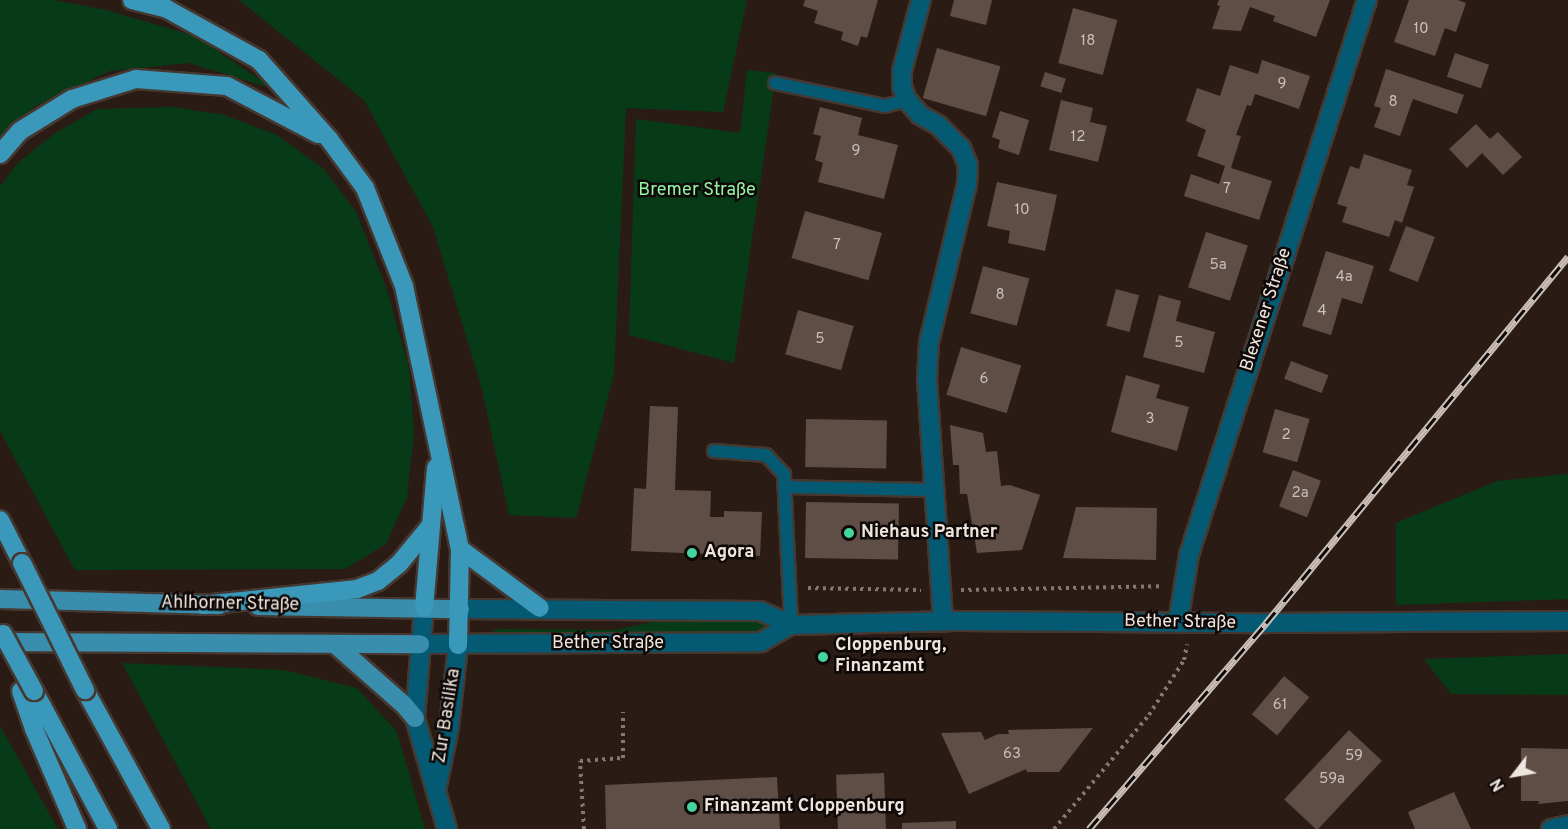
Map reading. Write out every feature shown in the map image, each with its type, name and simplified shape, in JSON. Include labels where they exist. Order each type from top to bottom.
[{"type":"highway","points":[[132,0],[167,9],[260,60],[329,140],[365,188],[404,286],[437,451],[460,549],[458,645]]},
{"type":"highway","points":[[0,154],[21,131],[72,99],[136,79],[227,86],[329,140]]},
{"type":"highway","points":[[424,608],[437,451]]},
{"type":"highway","points":[[0,520],[85,690],[161,829]]},
{"type":"highway","points":[[203,605],[357,589],[378,581],[399,564],[431,525]]},
{"type":"highway","points":[[460,549],[540,608]]},
{"type":"highway","points":[[1,635],[27,691],[108,829]]},
{"type":"highway","points":[[27,691],[34,729],[77,829]]},
{"type":"main road","name":"Ahlhorner Straße","points":[[0,598],[203,605],[460,609]]},
{"type":"main road","points":[[1,635],[337,646],[420,644]]},
{"type":"main road","points":[[337,646],[404,705],[415,718]]},
{"type":"street","points":[[921,0],[902,71],[902,87],[908,100],[920,115],[939,125],[961,148],[968,165],[967,184],[929,342],[927,380],[943,621]]},
{"type":"street","name":"Blexener Straße","points":[[1185,623],[1182,586],[1189,555],[1367,0]]},
{"type":"street","name":"Zur Basilika","points":[[424,608],[415,718],[447,829]]},
{"type":"street","name":"Bether Straße","points":[[460,609],[760,611],[791,625],[943,621],[1185,623],[1568,621]]},
{"type":"street","name":"Bether Straße","points":[[420,644],[761,642],[791,625]]},
{"type":"street","name":"Zur Basilika","points":[[436,788],[449,727],[458,645]]},
{"type":"street","points":[[1551,829],[1568,825]]},
{"type":"lane","points":[[775,83],[885,106],[908,100]]},
{"type":"lane","points":[[714,451],[766,455],[783,474],[791,625]]},
{"type":"lane","points":[[784,487],[934,490]]},
{"type":"path","points":[[789,587],[942,590],[1182,586]]},
{"type":"path","points":[[1054,829],[1149,715],[1184,660],[1185,623]]},
{"type":"path","points":[[584,829],[580,761],[623,758],[622,712]]},
{"type":"green space","points":[[0,0],[53,0],[106,10],[195,36],[274,89],[189,63],[110,71],[35,106],[0,140]]},
{"type":"green space","points":[[239,0],[747,0],[723,112],[626,108],[614,374],[576,518],[509,515],[482,389],[433,227],[364,100]]},
{"type":"green space","name":"Bremer Straße","points":[[747,70],[776,73],[734,363],[629,335],[636,119],[740,133]]},
{"type":"green space","points":[[173,107],[224,115],[275,134],[323,168],[356,212],[386,287],[409,368],[414,433],[407,497],[386,544],[345,569],[75,570],[0,431],[0,186],[19,162],[54,134],[97,109]]},
{"type":"green space","points":[[1568,474],[1568,599],[1396,605],[1396,523],[1497,481]]},
{"type":"green space","points":[[673,618],[760,619],[767,621],[769,631],[766,635],[492,637],[493,631],[499,629],[614,630]]},
{"type":"green space","points":[[1568,654],[1568,695],[1451,694],[1424,659]]},
{"type":"green space","points":[[122,663],[284,670],[357,688],[397,732],[425,829],[211,829]]},
{"type":"green space","points":[[0,726],[58,829],[0,829]]},
{"type":"building","points":[[805,0],[878,0],[867,38],[861,36],[858,46],[841,40],[843,32],[814,23],[818,11],[803,6]]},
{"type":"building","points":[[954,0],[992,0],[986,25],[950,16]]},
{"type":"building","points":[[1219,0],[1330,0],[1316,37],[1273,21],[1275,16],[1250,7],[1241,31],[1212,29],[1220,6],[1217,5]]},
{"type":"building","points":[[1409,0],[1458,0],[1466,3],[1456,32],[1445,28],[1435,56],[1394,42]]},
{"type":"building","points":[[1073,8],[1117,20],[1103,75],[1058,63]]},
{"type":"building","points":[[937,48],[1000,66],[986,116],[923,98]]},
{"type":"building","points":[[1455,53],[1489,65],[1481,88],[1447,77]]},
{"type":"building","points":[[1262,60],[1310,76],[1299,109],[1255,94],[1251,106],[1247,105],[1236,135],[1241,136],[1231,168],[1272,181],[1259,220],[1184,196],[1191,174],[1219,184],[1225,166],[1197,156],[1206,130],[1186,121],[1197,88],[1220,96],[1230,65],[1258,74]]},
{"type":"building","points":[[1386,69],[1464,95],[1457,114],[1413,99],[1400,136],[1374,127],[1381,108],[1374,106]]},
{"type":"building","points":[[1045,72],[1066,79],[1061,93],[1040,86]]},
{"type":"building","points":[[1061,100],[1093,108],[1090,122],[1107,126],[1098,162],[1049,150]]},
{"type":"building","points":[[820,107],[862,118],[858,135],[898,145],[884,199],[818,182],[823,163],[815,160],[821,136],[813,134]]},
{"type":"building","points":[[1000,111],[1029,120],[1019,155],[998,148],[1000,140],[992,137]]},
{"type":"building","points":[[1476,124],[1490,139],[1498,132],[1522,157],[1503,175],[1482,153],[1467,168],[1449,149]]},
{"type":"building","points":[[1364,154],[1412,170],[1407,185],[1414,187],[1402,223],[1395,220],[1389,237],[1342,222],[1347,207],[1337,204],[1350,166],[1359,169]]},
{"type":"building","points":[[997,182],[1057,195],[1045,251],[1008,243],[1010,231],[987,226]]},
{"type":"building","points":[[805,211],[882,233],[868,280],[791,258]]},
{"type":"building","points":[[1406,226],[1435,237],[1418,282],[1389,271]]},
{"type":"building","points":[[1206,232],[1248,246],[1230,301],[1188,287]]},
{"type":"building","points":[[1326,251],[1374,266],[1362,304],[1342,298],[1331,335],[1302,326]]},
{"type":"building","points":[[983,266],[1029,278],[1017,326],[970,313]]},
{"type":"building","points":[[1116,289],[1139,295],[1129,332],[1106,326]]},
{"type":"building","points":[[1159,295],[1181,301],[1176,321],[1215,332],[1204,373],[1143,357]]},
{"type":"building","points":[[798,310],[854,326],[841,370],[785,354]]},
{"type":"building","points":[[961,347],[1021,365],[1007,413],[946,395]]},
{"type":"building","points":[[1291,361],[1328,375],[1322,393],[1284,379]]},
{"type":"building","points":[[1126,375],[1160,385],[1156,398],[1189,407],[1177,451],[1111,432]]},
{"type":"building","points":[[650,406],[678,407],[675,490],[711,491],[710,517],[724,517],[724,511],[762,512],[760,556],[631,551],[634,488],[646,489]]},
{"type":"building","points":[[1275,409],[1310,419],[1297,462],[1263,452]]},
{"type":"building","points":[[806,419],[887,420],[886,468],[805,467]]},
{"type":"building","points":[[950,425],[983,433],[986,452],[997,451],[1001,486],[1010,485],[1040,495],[1022,550],[977,553],[967,494],[960,494],[959,465],[953,465]]},
{"type":"building","points":[[1293,470],[1321,481],[1307,517],[1279,506]]},
{"type":"building","points":[[806,502],[899,504],[898,560],[805,558]]},
{"type":"building","points":[[1076,507],[1157,508],[1156,560],[1063,558]]},
{"type":"building","points":[[1284,676],[1309,697],[1277,736],[1252,714]]},
{"type":"building","points":[[1093,728],[1059,772],[1027,772],[1026,769],[969,794],[941,733],[981,732],[985,740],[998,734],[1009,734],[1008,730]]},
{"type":"building","points":[[1349,730],[1382,761],[1318,829],[1284,799]]},
{"type":"building","points":[[1521,748],[1568,749],[1568,801],[1538,804],[1539,801],[1521,801]]},
{"type":"building","name":"Finanzamt Cloppenburg","points":[[884,773],[886,829],[838,829],[836,775]]},
{"type":"building","name":"Finanzamt Cloppenburg","points":[[777,777],[780,829],[606,829],[605,785]]},
{"type":"building","points":[[1454,792],[1471,829],[1415,829],[1408,812]]},
{"type":"building","points":[[956,821],[956,829],[902,829],[902,823]]},
{"type":"railway","points":[[1089,829],[1266,623],[1568,256]]},
{"type":"place","name":"Niehaus Partner","points":[[849,533]]},
{"type":"place","name":"Agora","points":[[692,553]]},
{"type":"place","name":"Cloppenburg, Finanzamt","points":[[823,657]]},
{"type":"place","name":"Finanzamt Cloppenburg","points":[[692,807]]}]
